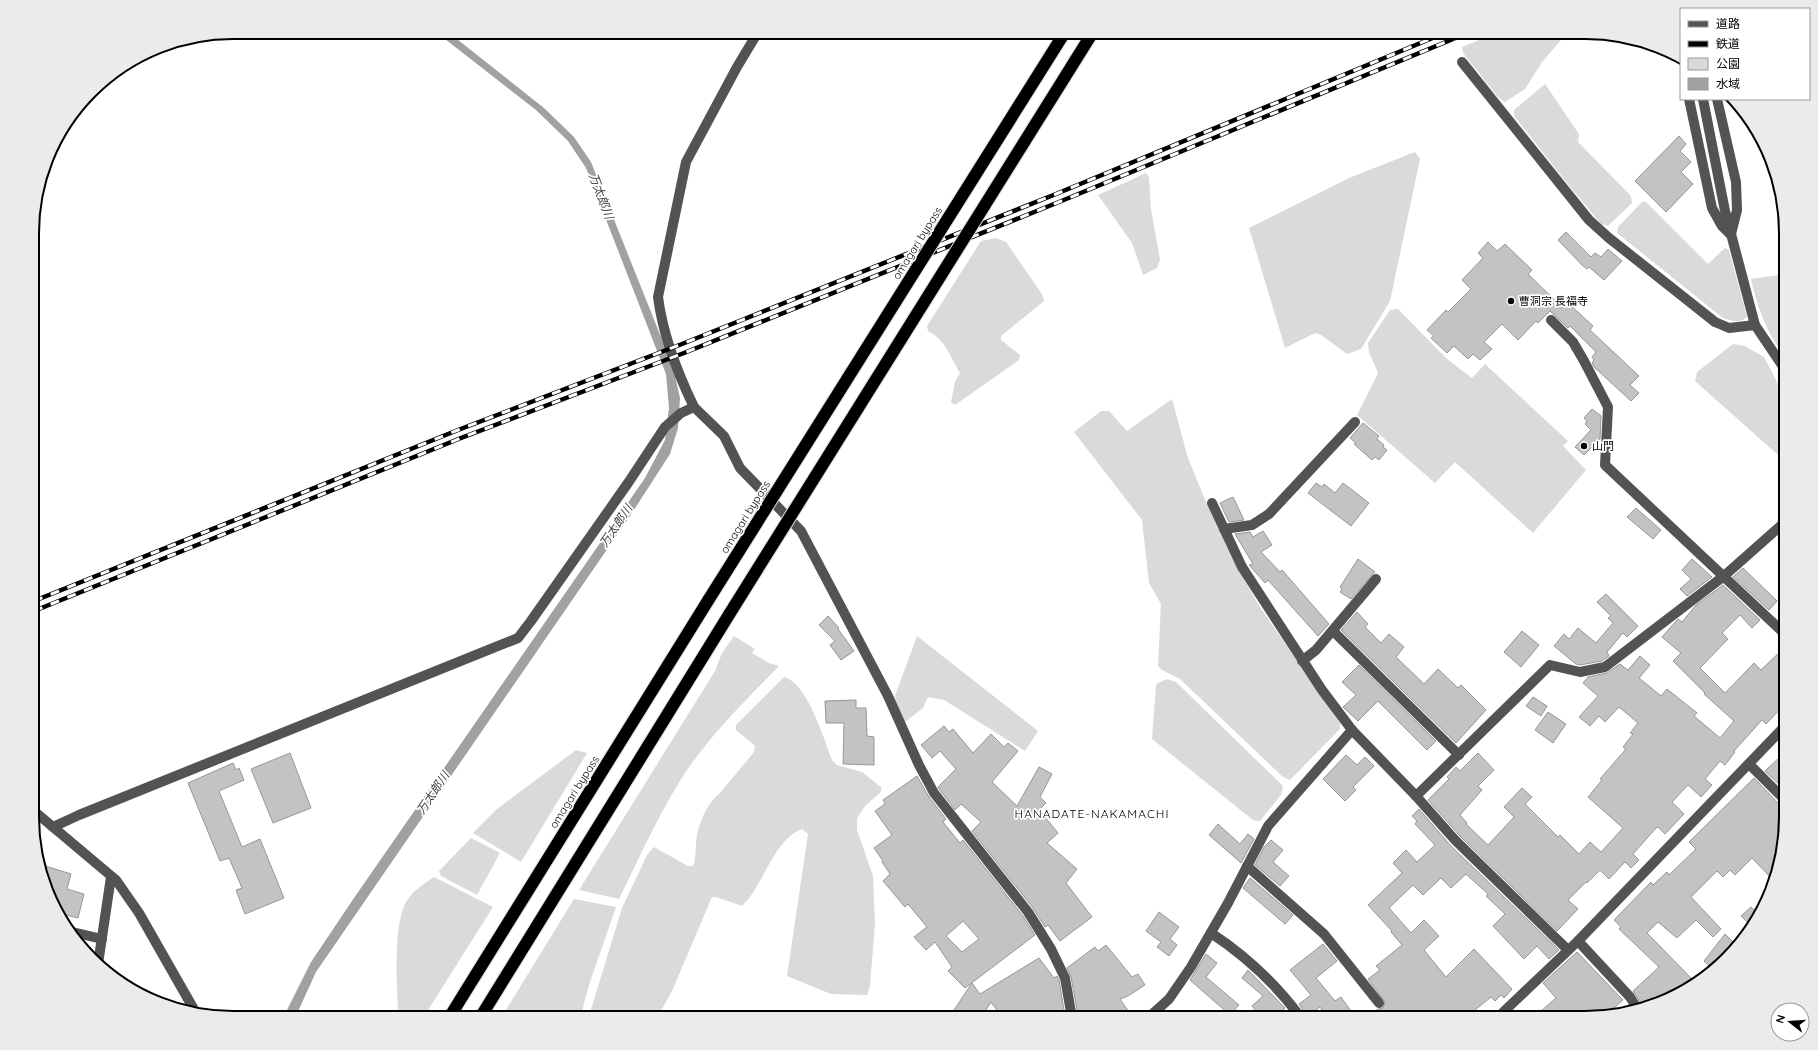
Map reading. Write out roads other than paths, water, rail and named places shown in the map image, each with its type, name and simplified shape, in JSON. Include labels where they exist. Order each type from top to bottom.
[{"type":"highway","name":"omagari bypass","points":[[453,1011],[709,599],[1061,39]]},
{"type":"highway","points":[[484,1011],[730,613],[1089,39]]},
{"type":"street","points":[[754,39],[686,162],[658,297],[660,319],[680,377],[694,407],[724,436],[740,468],[801,531],[888,696],[919,765],[934,793],[1028,912],[1052,949],[1065,978],[1071,1011]]},
{"type":"street","points":[[1462,62],[1589,220],[1609,238],[1715,322],[1729,328],[1755,325]]},
{"type":"street","points":[[1689,100],[1712,208],[1722,226],[1731,236]]},
{"type":"street","points":[[1703,100],[1725,212],[1755,325],[1779,361]]},
{"type":"street","points":[[1717,100],[1736,182],[1737,210],[1731,236]]},
{"type":"street","points":[[1550,320],[1573,342],[1608,407],[1605,465],[1779,628]]},
{"type":"street","points":[[53,828],[79,815],[518,638],[531,622],[602,521],[665,427],[681,413],[694,407]]},
{"type":"street","points":[[1224,529],[1252,525],[1269,514],[1355,422]]},
{"type":"street","points":[[1212,503],[1242,567],[1302,661],[1352,730],[1416,796],[1455,840],[1568,950]]},
{"type":"street","points":[[1416,796],[1550,665],[1580,672],[1605,667],[1724,576],[1779,527]]},
{"type":"street","points":[[1302,661],[1316,650],[1376,579]]},
{"type":"street","points":[[1333,631],[1459,755]]},
{"type":"street","points":[[1156,1011],[1169,999],[1191,967],[1268,826],[1352,730]]},
{"type":"street","points":[[1504,1011],[1578,941],[1779,732]]},
{"type":"street","points":[[1749,764],[1779,794]]},
{"type":"street","points":[[39,815],[111,876],[139,913],[192,1006]]},
{"type":"street","points":[[1247,866],[1324,934],[1379,1003]]},
{"type":"street","points":[[99,957],[111,876]]},
{"type":"street","points":[[1211,932],[1258,969],[1296,1011]]},
{"type":"street","points":[[79,935],[102,940]]},
{"type":"street","points":[[1578,941],[1630,997],[1634,1004]]},
{"type":"water","name":"万太郎川","points":[[445,39],[457,39],[544,108],[574,137],[591,162],[673,367],[680,398],[678,428],[670,454],[630,516],[316,972],[298,1011],[286,1011],[311,962],[645,478],[665,440],[669,408],[666,374],[586,168],[568,141],[536,110]]},
{"type":"railway","points":[[39,599],[458,430],[682,344],[1056,194],[1430,39]]},
{"type":"railway","points":[[39,609],[461,438],[684,353],[1059,202],[1453,39]]},
{"type":"place","name":"曹洞宗 長福寺","points":[[1511,301]]},
{"type":"place","name":"山門","points":[[1584,446]]},
{"type":"district","name":"HANADATE-NAKAMACHI","points":[[1092,814]]}]
